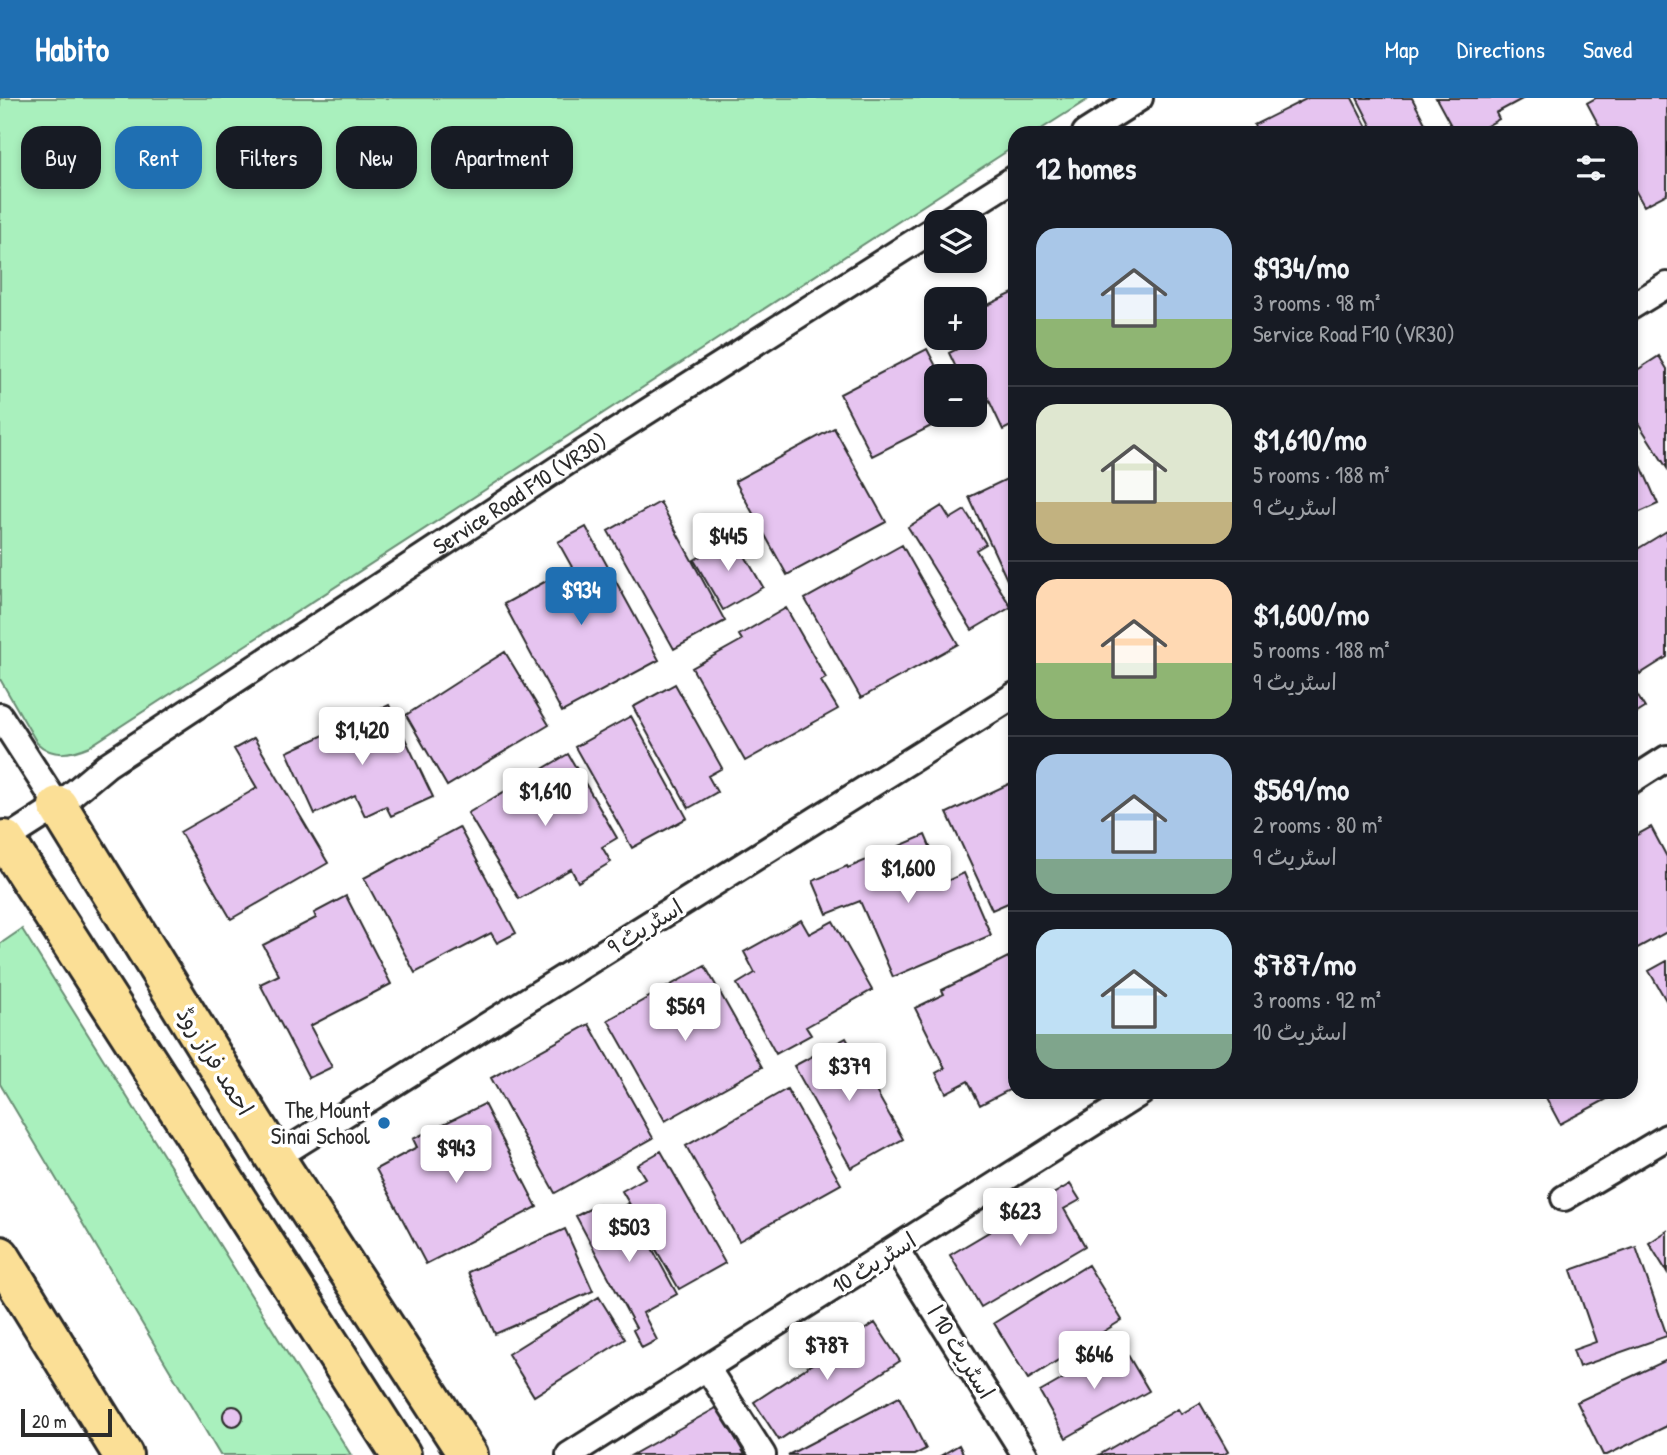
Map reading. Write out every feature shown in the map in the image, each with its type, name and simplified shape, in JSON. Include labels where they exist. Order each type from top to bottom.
[{"type":"main road","name":"احمد فراز روڈ","points":[[58,806],[275,1158],[468,1455]]},
{"type":"main road","points":[[5,840],[401,1455]]},
{"type":"main road","points":[[0,1256],[123,1455]]},
{"type":"street","points":[[1096,126],[1140,98]]},
{"type":"street","points":[[964,210],[1008,182]]},
{"type":"street","name":"Service Road F10 (VR30)","points":[[5,840],[58,806],[107,765],[569,461],[924,236]]},
{"type":"street","points":[[1638,303],[1667,285]]},
{"type":"street","name":"اسٹریٹ 9","points":[[275,1158],[1008,699]]},
{"type":"street","points":[[0,716],[58,806]]},
{"type":"street","points":[[1638,777],[1667,758]]},
{"type":"street","name":"اسٹریٹ 10","points":[[569,1455],[1131,1099]]},
{"type":"street","points":[[1564,1198],[1667,1137]]},
{"type":"street","name":"اسٹریٹ 10 ا","points":[[896,1249],[1025,1455]]},
{"type":"street","points":[[707,1368],[763,1455]]},
{"type":"green space","points":[[0,98],[1090,98],[1046,126],[1008,126],[1008,151],[90,746],[56,753],[37,743],[0,679]]},
{"type":"green space","points":[[22,929],[351,1455],[220,1455],[0,1084],[0,944]]},
{"type":"building","points":[[1308,98],[1352,98],[1366,126],[1254,126]]},
{"type":"building","points":[[1357,98],[1412,98],[1426,126],[1371,126]]},
{"type":"building","points":[[1436,98],[1524,98],[1496,113],[1499,119],[1486,126],[1451,126]]},
{"type":"building","points":[[1596,98],[1667,98],[1667,194],[1644,206],[1638,195],[1638,126],[1599,126],[1587,103]]},
{"type":"building","points":[[1008,295],[1008,428],[1003,430],[987,396],[987,364],[954,364],[949,353],[955,350],[987,350],[987,305]]},
{"type":"building","points":[[925,350],[935,364],[924,364],[924,427],[929,427],[872,456],[840,394]]},
{"type":"building","points":[[1659,356],[1667,369],[1667,468],[1638,423],[1638,370]]},
{"type":"building","points":[[834,428],[886,522],[787,575],[735,481]]},
{"type":"building","points":[[1638,459],[1658,504],[1638,513]]},
{"type":"building","points":[[1008,478],[1008,582],[969,497]]},
{"type":"building","points":[[660,502],[725,621],[674,649],[608,531]]},
{"type":"building","points":[[942,506],[950,519],[965,510],[986,544],[976,550],[1008,602],[1008,609],[972,630],[908,527]]},
{"type":"building","points":[[586,527],[659,660],[562,712],[504,604],[572,567],[558,542]]},
{"type":"building","points":[[1667,531],[1667,657],[1640,674],[1638,671],[1638,549]]},
{"type":"building","points":[[734,537],[763,587],[723,610],[694,560]]},
{"type":"building","points":[[902,545],[958,644],[861,698],[805,599]]},
{"type":"building","points":[[786,608],[826,678],[821,681],[838,709],[745,761],[692,668],[742,640],[739,635]]},
{"type":"building","points":[[505,652],[549,725],[447,786],[406,715]]},
{"type":"building","points":[[675,684],[722,768],[708,776],[717,792],[689,808],[633,707]]},
{"type":"building","points":[[1638,696],[1645,708],[1638,712]]},
{"type":"building","points":[[389,705],[433,797],[391,816],[386,806],[365,816],[355,795],[315,814],[287,752]]},
{"type":"building","points":[[631,716],[687,818],[632,848],[575,747]]},
{"type":"building","points":[[254,738],[328,863],[231,919],[180,832],[257,788],[234,749]]},
{"type":"building","points":[[568,754],[617,838],[602,847],[611,862],[578,882],[571,869],[519,899],[468,813]]},
{"type":"building","points":[[1008,784],[1008,903],[992,910],[947,813]]},
{"type":"building","points":[[459,827],[516,933],[497,943],[491,933],[415,973],[364,878]]},
{"type":"building","points":[[1651,827],[1667,857],[1667,932],[1638,948],[1638,834]]},
{"type":"building","points":[[925,835],[945,882],[964,873],[991,935],[893,977],[860,901],[827,914],[813,881]]},
{"type":"building","points":[[346,896],[391,984],[310,1026],[332,1067],[309,1078],[260,984],[279,975],[263,945],[316,918],[314,913]]},
{"type":"building","points":[[801,920],[809,934],[833,921],[872,990],[806,1027],[811,1035],[776,1054],[737,984],[755,973],[744,952]]},
{"type":"building","points":[[1008,957],[1008,1091],[980,1105],[968,1081],[946,1093],[936,1073],[945,1068],[915,1008],[944,994],[942,990]]},
{"type":"building","points":[[1667,961],[1667,1002],[1649,971]]},
{"type":"building","points":[[705,966],[762,1067],[665,1121],[608,1020]]},
{"type":"building","points":[[589,1024],[653,1138],[555,1193],[491,1078]]},
{"type":"building","points":[[846,1038],[903,1139],[851,1168],[794,1066]]},
{"type":"building","points":[[787,1089],[841,1184],[739,1241],[686,1146]]},
{"type":"building","points":[[1547,1099],[1607,1099],[1560,1124]]},
{"type":"building","points":[[484,1104],[537,1207],[426,1264],[376,1169],[417,1147],[413,1139]]},
{"type":"building","points":[[661,1151],[725,1263],[679,1289],[622,1191],[645,1178],[637,1165]]},
{"type":"building","points":[[1070,1184],[1080,1200],[1064,1209],[1085,1246],[981,1307],[950,1255]]},
{"type":"building","points":[[599,1204],[606,1216],[628,1204],[677,1294],[643,1313],[657,1340],[642,1348],[633,1330],[636,1328],[576,1216]]},
{"type":"building","points":[[565,1229],[593,1291],[495,1334],[468,1272]]},
{"type":"building","points":[[1667,1231],[1667,1272],[1649,1243]]},
{"type":"building","points":[[1636,1247],[1667,1336],[1579,1367],[1573,1350],[1596,1342],[1571,1270]]},
{"type":"building","points":[[1088,1265],[1122,1320],[1028,1379],[994,1323]]},
{"type":"building","points":[[599,1297],[625,1339],[534,1396],[508,1354]]},
{"type":"building","points":[[875,1323],[900,1361],[779,1440],[754,1402]]},
{"type":"building","points":[[1122,1345],[1149,1391],[1066,1438],[1040,1392]]},
{"type":"building","points":[[1667,1360],[1667,1426],[1603,1455],[1577,1402]]},
{"type":"building","points":[[899,1397],[926,1449],[914,1455],[788,1455]]},
{"type":"building","points":[[1200,1403],[1228,1452],[1223,1455],[1099,1455],[1178,1409],[1181,1414]]},
{"type":"building","points":[[233,1406],[240,1409],[243,1416],[240,1423],[233,1426],[226,1423],[223,1416],[226,1409]]},
{"type":"building","points":[[718,1407],[745,1455],[632,1455]]},
{"type":"building","points":[[959,1445],[964,1455],[942,1455]]},
{"type":"place","name":"The Mount Sinai School","points":[[384,1123]]}]
